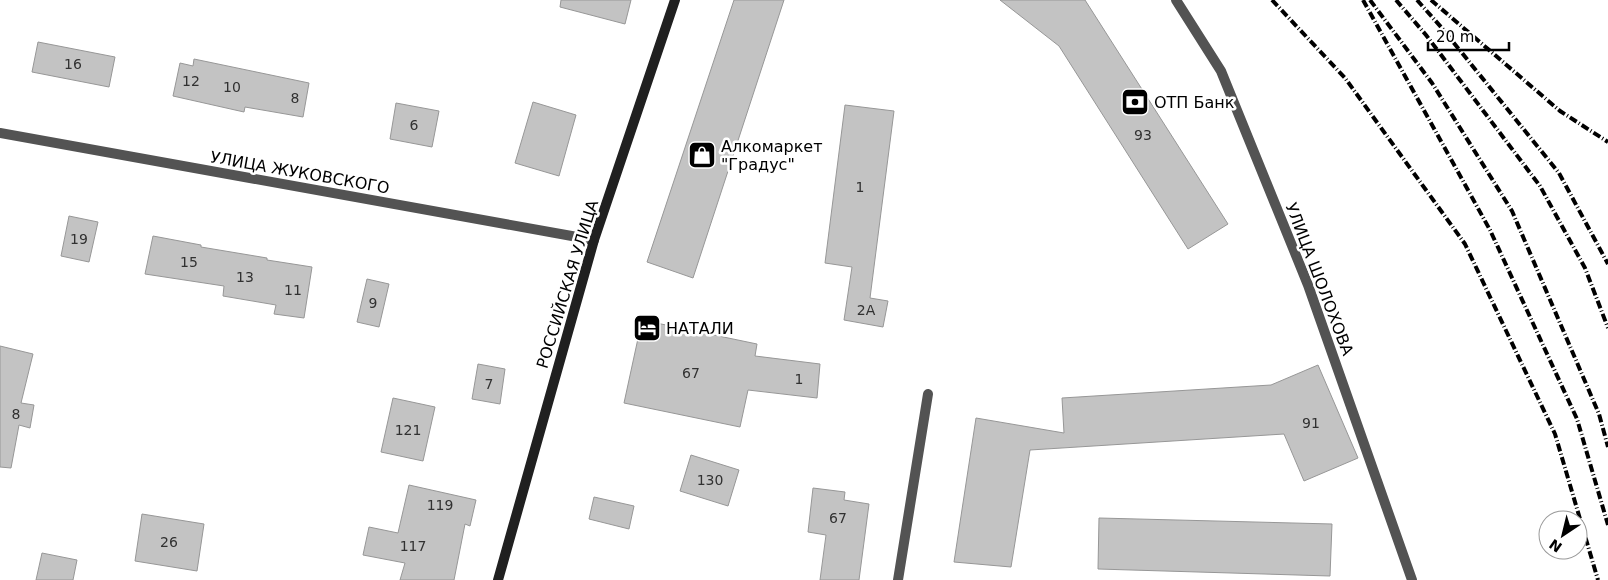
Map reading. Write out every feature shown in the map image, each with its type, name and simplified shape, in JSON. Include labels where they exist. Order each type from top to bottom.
[{"type":"main road","name":"РОССИЙСКАЯ УЛИЦА","points":[[498,580],[594,240],[675,0]]},
{"type":"street","name":"УЛИЦА ШОЛОХОВА","points":[[1176,0],[1221,71],[1294,249],[1412,580]]},
{"type":"street","name":"УЛИЦА ЖУКОВСКОГО","points":[[0,133],[594,240]]},
{"type":"street","points":[[898,580],[928,394]]},
{"type":"building","points":[[561,0],[631,0],[625,24],[560,7]]},
{"type":"building","points":[[734,0],[784,0],[693,278],[647,262]]},
{"type":"building","points":[[1000,0],[1085,0],[1228,224],[1188,249],[1059,46]]},
{"type":"building","points":[[38,42],[115,57],[109,87],[32,72]]},
{"type":"building","points":[[194,59],[309,83],[303,117],[245,107],[244,112],[173,96],[180,63],[193,66]]},
{"type":"building","points":[[533,102],[576,115],[559,176],[515,163]]},
{"type":"building","points":[[396,103],[439,111],[432,147],[390,139]]},
{"type":"building","points":[[845,105],[894,111],[870,298],[888,301],[883,327],[844,320],[852,267],[825,263]]},
{"type":"building","points":[[69,216],[98,222],[89,262],[61,256]]},
{"type":"building","points":[[153,236],[201,245],[201,247],[267,258],[267,260],[312,267],[304,318],[274,314],[276,305],[223,296],[224,286],[145,274]]},
{"type":"building","points":[[367,279],[389,284],[379,327],[357,322]]},
{"type":"building","points":[[642,320],[757,344],[755,356],[820,364],[817,398],[748,390],[740,427],[624,403]]},
{"type":"building","points":[[0,346],[33,354],[21,403],[34,405],[30,428],[19,425],[11,468],[0,467]]},
{"type":"building","points":[[478,364],[505,369],[500,404],[472,399]]},
{"type":"building","points":[[1318,365],[1358,458],[1304,481],[1284,434],[1030,450],[1011,567],[954,562],[976,418],[1064,433],[1062,398],[1271,385]]},
{"type":"building","points":[[393,398],[435,407],[423,461],[381,452]]},
{"type":"building","points":[[691,455],[739,470],[728,506],[680,491]]},
{"type":"building","points":[[409,485],[476,500],[470,526],[465,524],[454,580],[400,580],[405,563],[363,555],[369,527],[398,533]]},
{"type":"building","points":[[813,488],[845,492],[844,500],[869,504],[859,580],[820,580],[826,535],[808,532]]},
{"type":"building","points":[[594,497],[634,506],[629,529],[589,519]]},
{"type":"building","points":[[142,514],[204,524],[197,571],[135,561]]},
{"type":"building","points":[[1099,518],[1332,524],[1330,576],[1098,569]]},
{"type":"building","points":[[42,553],[77,560],[73,580],[36,580]]},
{"type":"railway","points":[[1272,0],[1345,78],[1465,244],[1555,434],[1598,580]]},
{"type":"railway","points":[[1363,0],[1490,230],[1577,419],[1608,525]]},
{"type":"railway","points":[[1370,0],[1432,83],[1512,211],[1599,414],[1608,447]]},
{"type":"railway","points":[[1396,0],[1426,35],[1540,186],[1585,268],[1608,328]]},
{"type":"railway","points":[[1417,0],[1559,173],[1608,264]]},
{"type":"railway","points":[[1431,0],[1560,111],[1608,142]]},
{"type":"place","name":"ОТП Банк","points":[[1135,102]]},
{"type":"place","name":"Алкомаркет \"Градус\"","points":[[702,155]]},
{"type":"place","name":"НАТАЛИ","points":[[647,328]]}]
